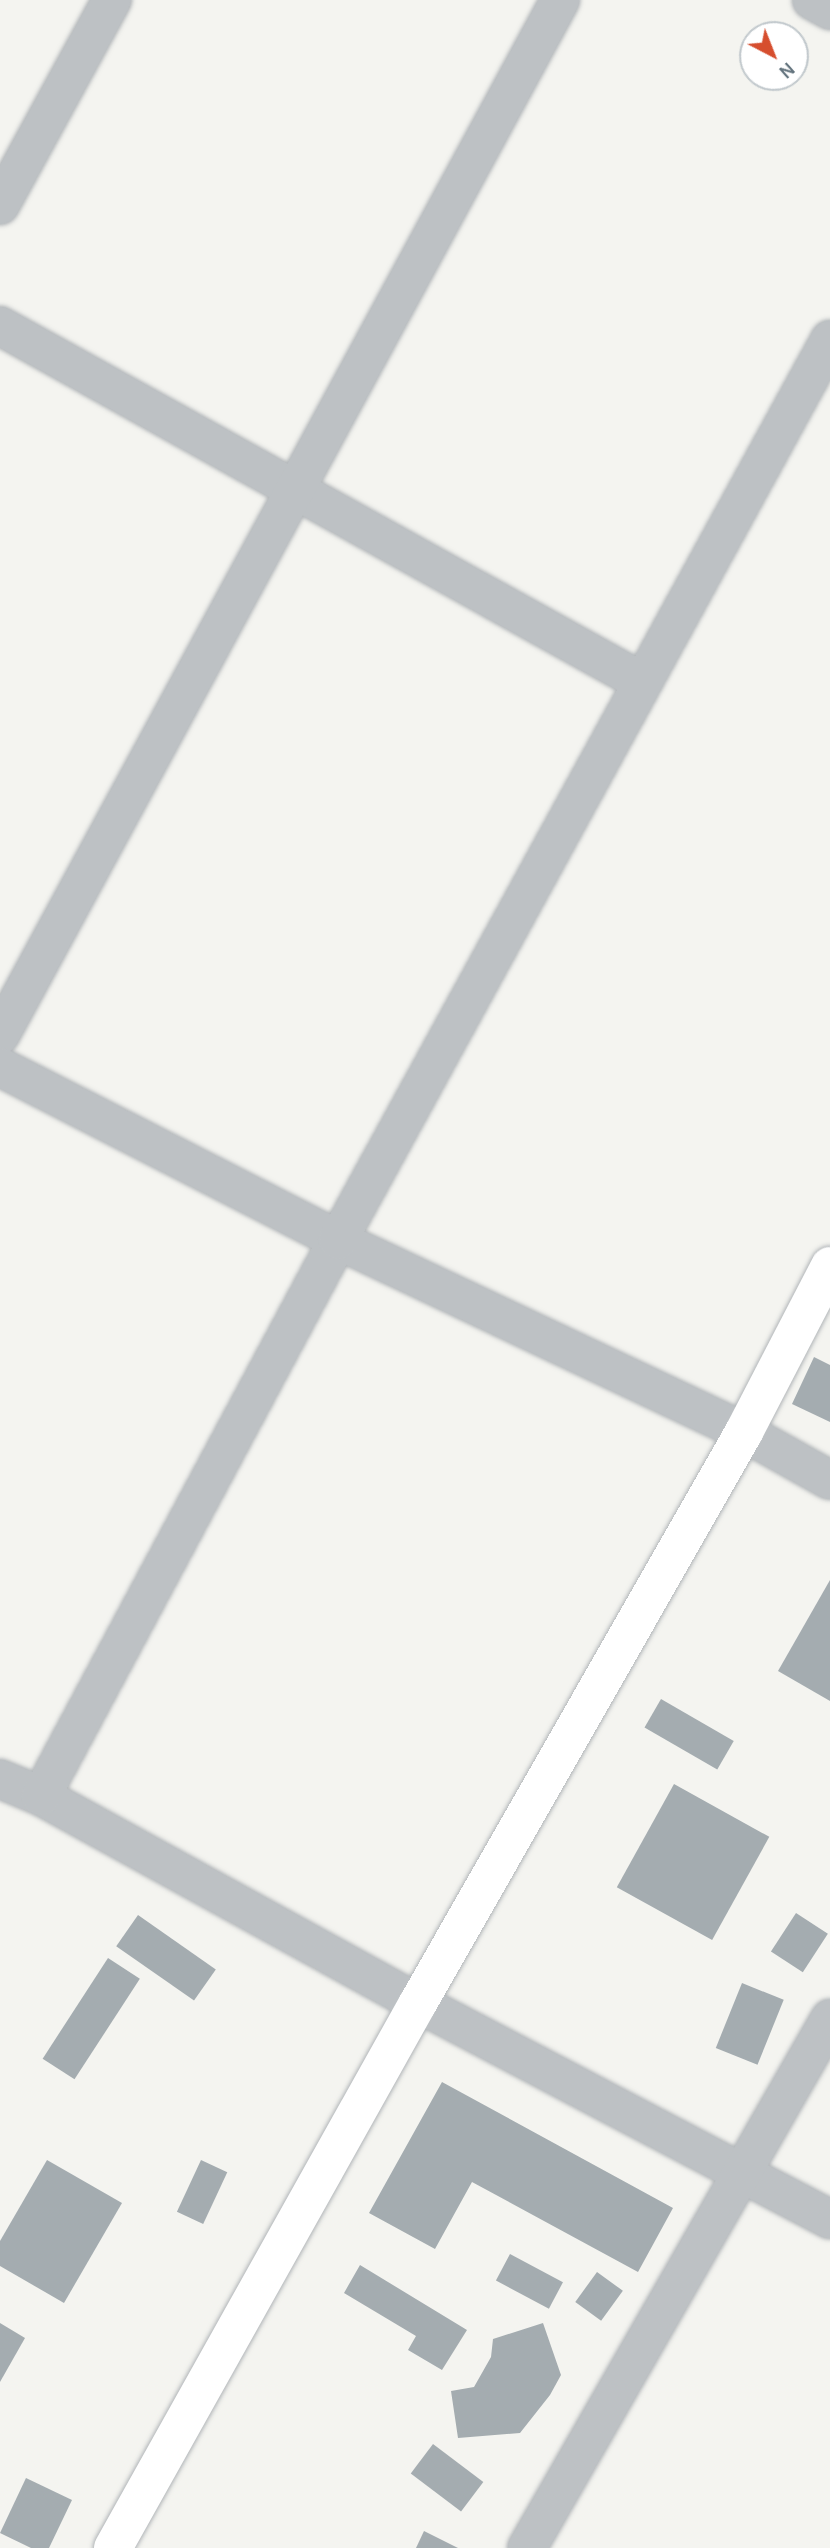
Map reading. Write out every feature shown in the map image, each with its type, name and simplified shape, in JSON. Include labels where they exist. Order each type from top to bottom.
[{"type":"main road","points":[[113,2548],[418,2003],[744,1432],[830,1266]]},
{"type":"street","points":[[0,205],[112,0]]},
{"type":"street","points":[[0,1035],[560,0]]},
{"type":"street","points":[[812,0],[830,10]]},
{"type":"street","points":[[0,326],[642,682]]},
{"type":"street","points":[[41,1796],[338,1240],[830,340]]},
{"type":"street","points":[[0,1067],[338,1240],[744,1432],[830,1480]]},
{"type":"street","points":[[0,1779],[41,1796],[418,2003],[739,2174],[830,2219]]},
{"type":"street","points":[[527,2548],[830,2018]]},
{"type":"building","points":[[814,1357],[830,1365],[830,1422],[792,1404]]},
{"type":"building","points":[[830,1580],[830,1701],[778,1671]]},
{"type":"building","points":[[661,1699],[734,1741],[717,1770],[644,1728]]},
{"type":"building","points":[[674,1784],[769,1837],[712,1940],[617,1887]]},
{"type":"building","points":[[796,1913],[828,1934],[803,1972],[771,1952]]},
{"type":"building","points":[[138,1915],[216,1969],[194,2001],[116,1946]]},
{"type":"building","points":[[108,1958],[140,1979],[75,2079],[43,2059]]},
{"type":"building","points":[[742,1983],[784,2000],[758,2065],[716,2048]]},
{"type":"building","points":[[442,2082],[673,2208],[638,2272],[472,2182],[435,2249],[369,2213]]},
{"type":"building","points":[[47,2160],[122,2203],[64,2303],[0,2266],[0,2241]]},
{"type":"building","points":[[201,2160],[227,2172],[203,2224],[177,2212]]},
{"type":"building","points":[[510,2254],[563,2282],[549,2309],[496,2280]]},
{"type":"building","points":[[360,2265],[467,2330],[442,2370],[408,2350],[416,2336],[344,2293]]},
{"type":"building","points":[[597,2272],[623,2291],[601,2321],[575,2302]]},
{"type":"building","points":[[0,2323],[25,2338],[0,2382]]},
{"type":"building","points":[[543,2323],[561,2375],[550,2395],[520,2433],[458,2438],[451,2391],[474,2387],[491,2357],[493,2339]]},
{"type":"building","points":[[433,2444],[483,2482],[461,2511],[411,2474]]},
{"type":"building","points":[[26,2478],[72,2500],[49,2548],[31,2548],[0,2533]]},
{"type":"building","points":[[424,2531],[458,2548],[416,2548]]}]
